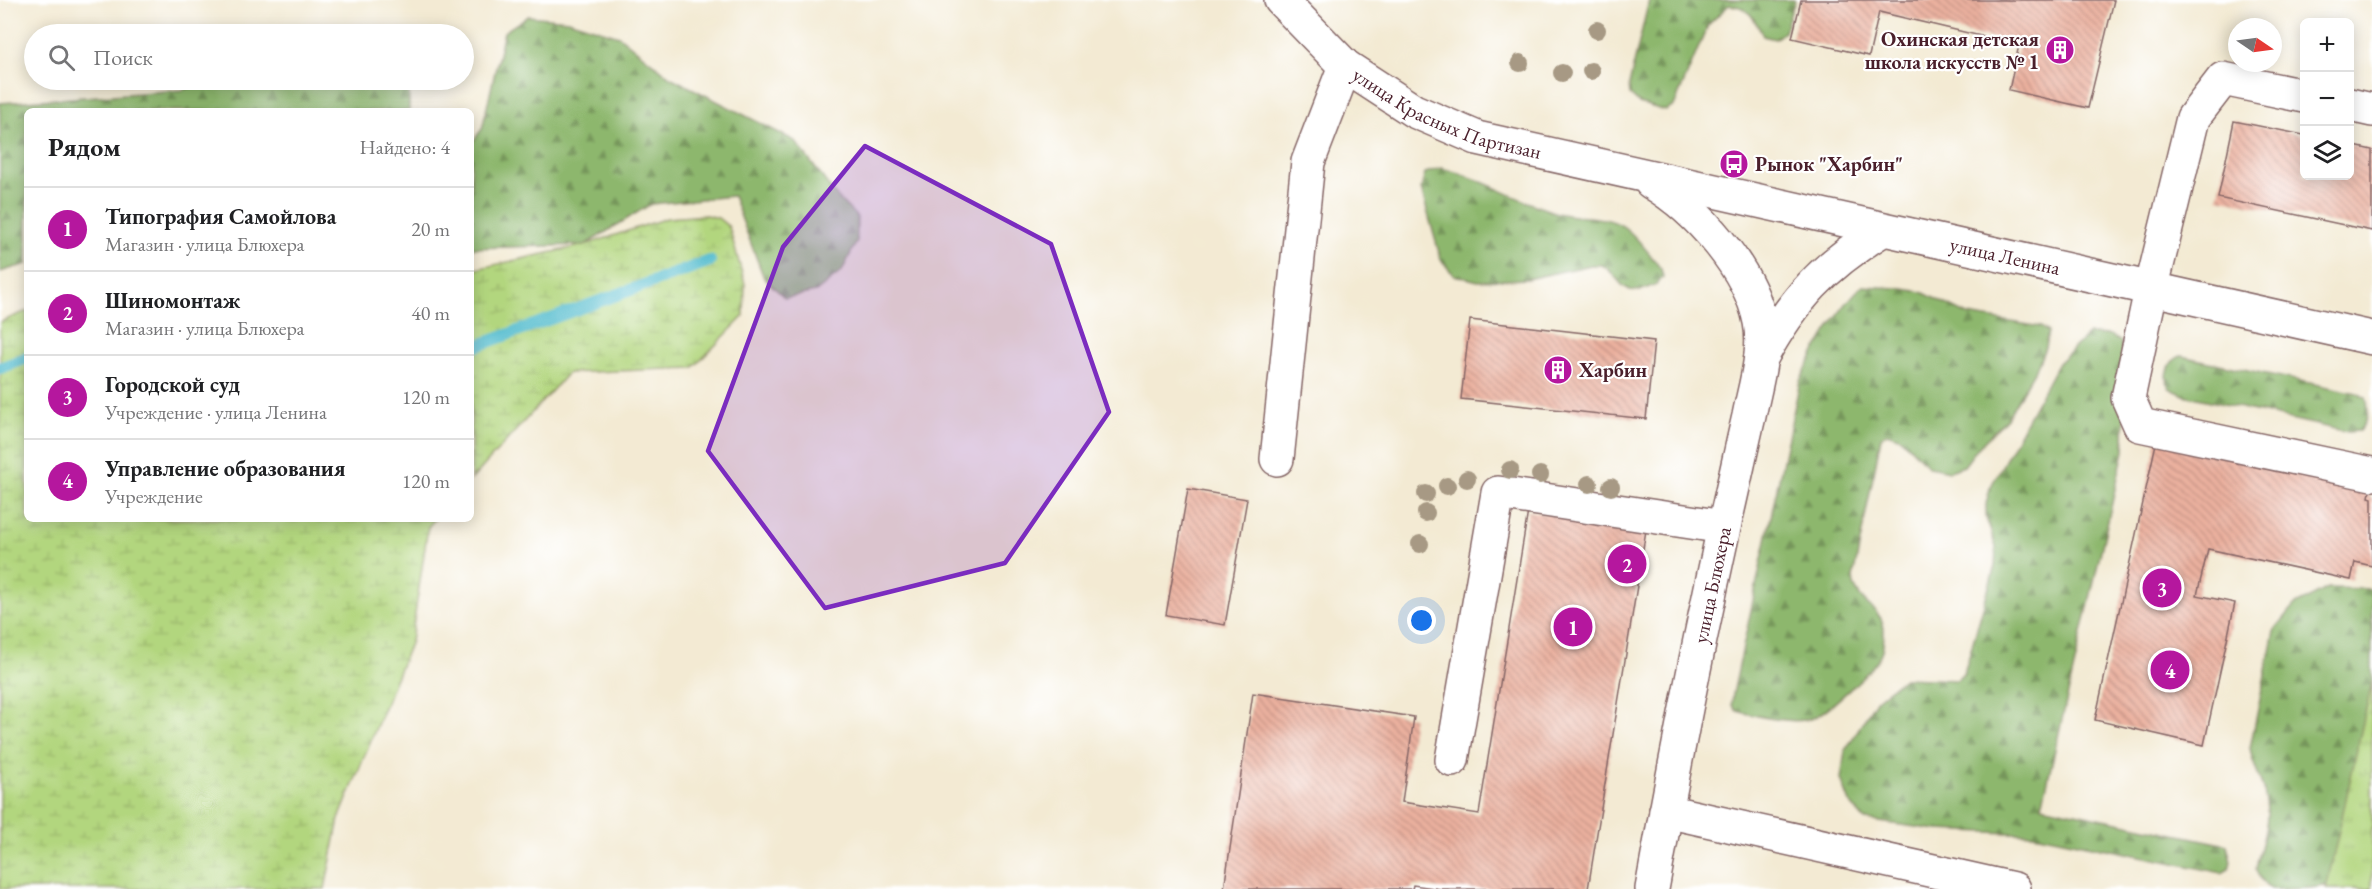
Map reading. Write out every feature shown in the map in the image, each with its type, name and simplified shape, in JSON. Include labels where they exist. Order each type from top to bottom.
[{"type":"street","name":"улица Красных Партизан","points":[[1281,0],[1345,66],[1414,111],[1477,138],[1640,175]]},
{"type":"street","points":[[1277,459],[1308,162],[1345,66]]},
{"type":"street","points":[[2300,95],[2223,79],[2193,118],[2151,290],[2128,398],[2140,425],[2372,474]]},
{"type":"street","points":[[2354,106],[2372,110]]},
{"type":"street","name":"улица Ленина","points":[[1640,175],[2372,338]]},
{"type":"street","name":"улица Блюхера","points":[[1640,175],[1667,191],[1721,244],[1754,298],[1761,324],[1761,358],[1724,527],[1652,889]]},
{"type":"street","points":[[1761,358],[1778,328],[1809,286],[1832,264],[1882,230]]},
{"type":"street","points":[[1452,759],[1498,493],[1724,527]]},
{"type":"street","points":[[1666,811],[2014,889]]},
{"type":"highlighted area","points":[[865,146],[1051,244],[1109,412],[1005,563],[825,608],[708,451],[783,247]]},
{"type":"green space","points":[[1649,0],[1795,0],[1784,32],[1775,39],[1763,36],[1754,19],[1746,11],[1729,5],[1708,25],[1674,106],[1666,111],[1639,103],[1630,95],[1629,85]]},
{"type":"green space","points":[[528,16],[568,20],[619,36],[670,77],[795,141],[838,198],[857,217],[857,241],[842,271],[816,292],[785,298],[764,278],[733,196],[651,204],[585,245],[474,248],[474,140],[482,129],[504,32]]},
{"type":"green space","points":[[182,90],[409,90],[409,108],[24,108],[24,265],[0,272],[0,103]]},
{"type":"green space","points":[[1441,168],[1557,213],[1600,218],[1617,223],[1639,241],[1661,269],[1663,277],[1657,284],[1640,291],[1630,290],[1623,286],[1602,265],[1591,265],[1527,279],[1478,281],[1454,275],[1441,260],[1421,189],[1425,173]]},
{"type":"green space","points":[[706,215],[718,218],[729,227],[745,284],[744,316],[693,368],[568,373],[474,477],[474,269],[585,245],[667,218]]},
{"type":"green space","points":[[1862,286],[1922,292],[1968,315],[2041,327],[2048,332],[2045,347],[2038,365],[2007,418],[1964,466],[1950,471],[1929,467],[1901,438],[1887,433],[1881,437],[1853,578],[1859,594],[1883,623],[1883,646],[1877,661],[1837,701],[1810,719],[1784,720],[1737,711],[1732,705],[1733,694],[1800,381],[1835,318]]},
{"type":"green space","points":[[24,312],[24,522],[432,522],[428,527],[411,641],[339,819],[325,889],[0,889],[0,322]]},
{"type":"green space","points":[[2089,334],[2110,335],[2121,342],[2125,382],[2124,451],[2042,806],[2227,845],[2231,861],[2229,869],[2222,873],[2034,834],[1937,830],[1865,820],[1850,803],[1841,779],[1845,751],[1877,699],[1904,678],[1957,680],[1964,673],[1995,566],[1996,547],[1986,518],[1986,504],[1990,488],[2058,363]]},
{"type":"green space","points":[[2181,356],[2357,393],[2366,398],[2368,411],[2366,419],[2359,431],[2348,432],[2184,395],[2169,388],[2167,379],[2170,365]]},
{"type":"green space","points":[[2328,588],[2372,589],[2372,889],[2326,889],[2327,885],[2272,889],[2264,884],[2256,871],[2267,811],[2265,795],[2250,748],[2274,631],[2294,606]]},
{"type":"green space","points":[[2372,682],[2372,889],[2326,889]]},
{"type":"building","name":"Охинская детская школа искусств № 1","points":[[1801,0],[2114,0],[2088,108],[2009,90],[2019,45],[1879,12],[1869,56],[1792,38]]},
{"type":"building","points":[[2234,121],[2300,134],[2300,180],[2354,180],[2354,146],[2372,150],[2372,231],[2218,198]]},
{"type":"building","name":"Харбин","points":[[1470,320],[1654,341],[1646,419],[1461,399]]},
{"type":"building","points":[[2157,439],[2371,486],[2369,497],[2372,498],[2372,566],[2355,562],[2351,580],[2208,549],[2197,595],[2235,603],[2204,745],[2095,720]]},
{"type":"building","points":[[1188,489],[1247,499],[1225,625],[1166,615]]},
{"type":"building","points":[[1528,511],[1646,530],[1588,889],[1441,889],[1413,885],[1412,889],[1224,889],[1253,693],[1414,717],[1402,802],[1479,814]]},
{"type":"waterway","points":[[474,347],[710,261]]},
{"type":"waterway","points":[[0,368],[24,359]]},
{"type":"place","name":"Охинская детская школа искусств № 1","points":[[2060,50]]},
{"type":"place","name":"Рынок \"Харбин\"","points":[[1734,164]]},
{"type":"place","name":"Харбин","points":[[1558,370]]},
{"type":"place","name":"Шиномонтаж","points":[[1627,564]]},
{"type":"place","name":"Городской суд","points":[[2162,588]]},
{"type":"place","name":"Типография Самойлова","points":[[1573,627]]},
{"type":"place","name":"Управление образования","points":[[2170,670]]}]
